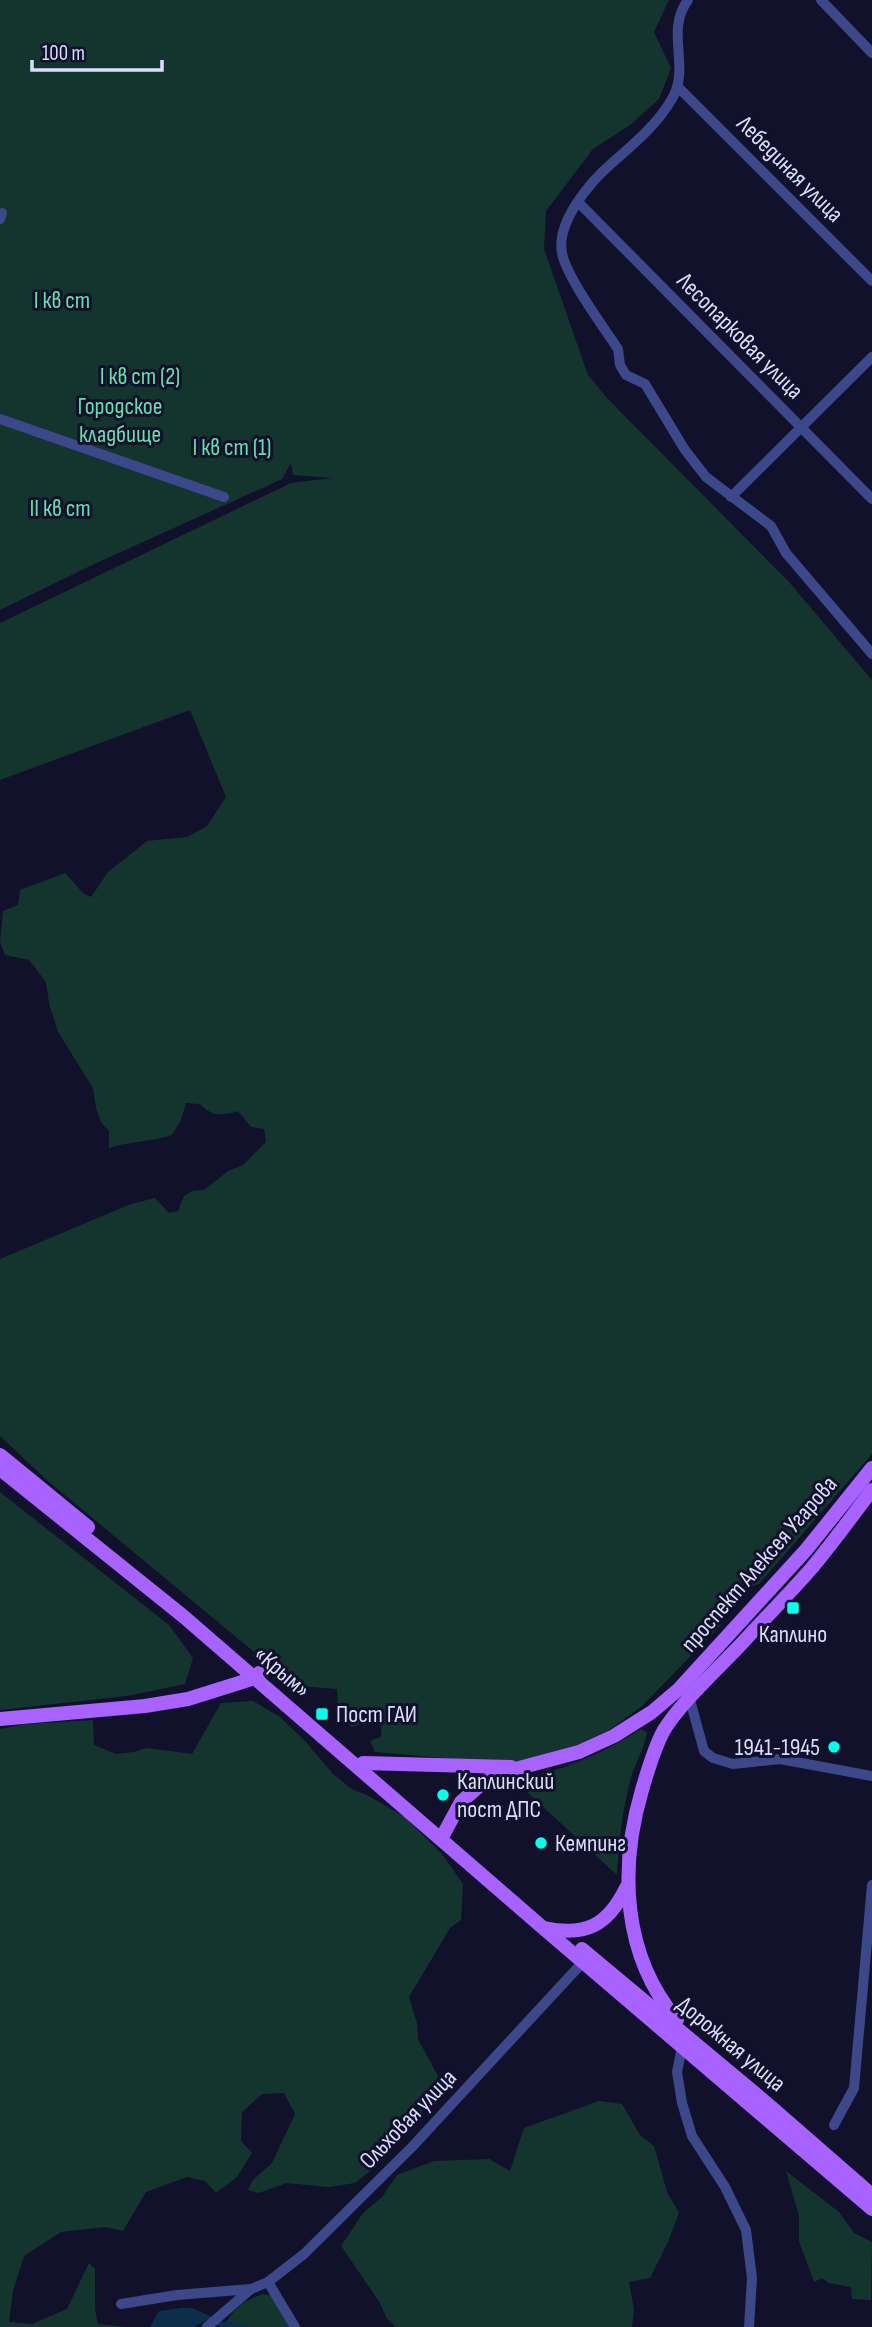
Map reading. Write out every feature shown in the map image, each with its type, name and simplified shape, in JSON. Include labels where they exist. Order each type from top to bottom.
[{"type":"main road","name":"«Крым»","points":[[0,1455],[443,1835],[559,1931]]},
{"type":"main road","name":"проспект Алексея Угарова","points":[[684,1694],[872,1468]]},
{"type":"main road","name":"«Крым»","points":[[0,1469],[363,1762],[542,1927],[721,2079]]},
{"type":"main road","name":"проспект Алексея Угарова","points":[[443,1835],[461,1802],[485,1781],[501,1773],[570,1755],[614,1736],[684,1694],[811,1569],[872,1490]]},
{"type":"main road","points":[[0,1719],[167,1703],[188,1699],[258,1675]]},
{"type":"main road","points":[[684,1694],[664,1730],[648,1768],[630,1840],[627,1886],[631,1921],[648,1976],[665,2007],[709,2057]]},
{"type":"main road","points":[[363,1762],[526,1767]]},
{"type":"main road","points":[[542,1927],[559,1931],[597,1924],[611,1914],[627,1886]]},
{"type":"main road","name":"Дорожная улица","points":[[559,1931],[872,2195]]},
{"type":"main road","name":"Дорожная улица","points":[[721,2079],[872,2209]]},
{"type":"street","points":[[688,0],[678,18],[676,42],[681,74],[672,99],[648,130],[590,183],[563,230],[561,251],[566,267],[618,349],[620,365],[626,375],[645,384],[685,450],[706,477],[771,526],[786,553],[872,654]]},
{"type":"street","points":[[821,0],[872,53]]},
{"type":"street","name":"Лебединая улица","points":[[678,87],[872,281]]},
{"type":"street","name":"Лесопарковая улица","points":[[578,202],[872,499]]},
{"type":"street","points":[[731,497],[872,357]]},
{"type":"street","points":[[0,419],[224,498]]},
{"type":"street","points":[[684,1694],[704,1751],[713,1759],[733,1764],[780,1759],[872,1776]]},
{"type":"street","points":[[834,2125],[854,2088],[872,1885]]},
{"type":"street","name":"Ольховая улица","points":[[209,2325],[251,2290],[268,2281],[304,2254],[412,2147],[583,1962]]},
{"type":"street","points":[[682,2047],[677,2072],[692,2136],[725,2187],[746,2231],[752,2278],[749,2327]]},
{"type":"street","points":[[268,2281],[295,2327]]},
{"type":"street","name":"Ольховая улица","points":[[121,2304],[177,2295],[251,2290]]},
{"type":"green space","points":[[0,0],[669,0],[654,32],[671,68],[659,99],[630,125],[593,149],[546,211],[544,249],[588,375],[607,398],[789,582],[872,680],[872,1454],[759,1584],[746,1588],[728,1607],[720,1626],[641,1707],[609,1730],[566,1752],[513,1764],[375,1752],[370,1741],[381,1737],[382,1719],[351,1727],[338,1708],[337,1689],[299,1686],[283,1676],[49,1482],[0,1436],[0,1259],[131,1204],[155,1198],[169,1213],[178,1211],[184,1196],[192,1191],[204,1190],[228,1171],[243,1165],[266,1142],[264,1129],[251,1127],[238,1111],[218,1114],[200,1104],[186,1103],[181,1120],[172,1135],[109,1148],[109,1131],[101,1122],[93,1088],[58,1032],[46,982],[29,960],[5,955],[0,942],[3,911],[18,905],[20,890],[65,873],[84,894],[91,897],[108,872],[147,841],[187,837],[207,826],[226,797],[190,710],[0,780],[0,623],[291,483],[332,478],[293,475],[291,463],[282,479],[0,610]]},
{"type":"green space","points":[[0,1492],[169,1625],[193,1658],[185,1684],[127,1696],[0,1710]]},
{"type":"green space","points":[[253,1701],[280,1717],[332,1773],[353,1790],[405,1817],[442,1854],[463,1884],[461,1920],[450,1928],[409,1997],[417,2023],[418,2039],[438,2076],[422,2112],[396,2133],[381,2162],[355,2183],[329,2187],[286,2183],[259,2193],[248,2190],[252,2181],[272,2163],[295,2114],[284,2093],[262,2094],[242,2112],[241,2141],[252,2153],[237,2177],[216,2193],[205,2181],[187,2177],[146,2192],[123,2231],[105,2227],[61,2232],[24,2256],[13,2291],[9,2322],[32,2324],[67,2309],[89,2263],[95,2269],[95,2309],[98,2324],[125,2327],[0,2327],[0,1729],[27,1724],[93,1720],[94,1745],[116,1754],[147,1748],[192,1754],[221,1703]]},
{"type":"green space","points":[[641,1729],[647,1732],[625,1802],[617,1875],[513,1779],[580,1761]]},
{"type":"green space","points":[[599,2101],[622,2104],[640,2135],[654,2146],[667,2192],[679,2213],[650,2278],[629,2282],[634,2309],[632,2327],[396,2327],[387,2319],[380,2303],[341,2246],[363,2213],[382,2197],[397,2175],[434,2161],[489,2159],[510,2171],[524,2128]]},
{"type":"green space","points":[[786,2171],[839,2212],[854,2233],[872,2242],[871,2300],[852,2299],[851,2287],[829,2283],[822,2278],[814,2282],[799,2241],[799,2216]]},
{"type":"green space","points":[[263,2294],[277,2297],[289,2327],[224,2327],[240,2306]]},
{"type":"water","points":[[192,2308],[223,2322],[245,2323],[247,2327],[220,2327],[209,2319],[194,2327],[150,2327],[159,2311]]},
{"type":"place","name":"Каплино","points":[[793,1608]]},
{"type":"place","name":"Пост ГАИ","points":[[322,1714]]},
{"type":"place","name":"1941-1945","points":[[834,1747]]},
{"type":"place","name":"Каплинский пост ДПС","points":[[443,1795]]},
{"type":"place","name":"Кемпинг","points":[[541,1843]]},
{"type":"park label","name":"I кв ст","points":[[62,300]]},
{"type":"park label","name":"I кв ст (2)","points":[[140,376]]},
{"type":"park label","name":"Городское кладбище","points":[[120,420]]},
{"type":"park label","name":"I кв ст (1)","points":[[232,447]]},
{"type":"park label","name":"II кв ст","points":[[60,508]]}]
